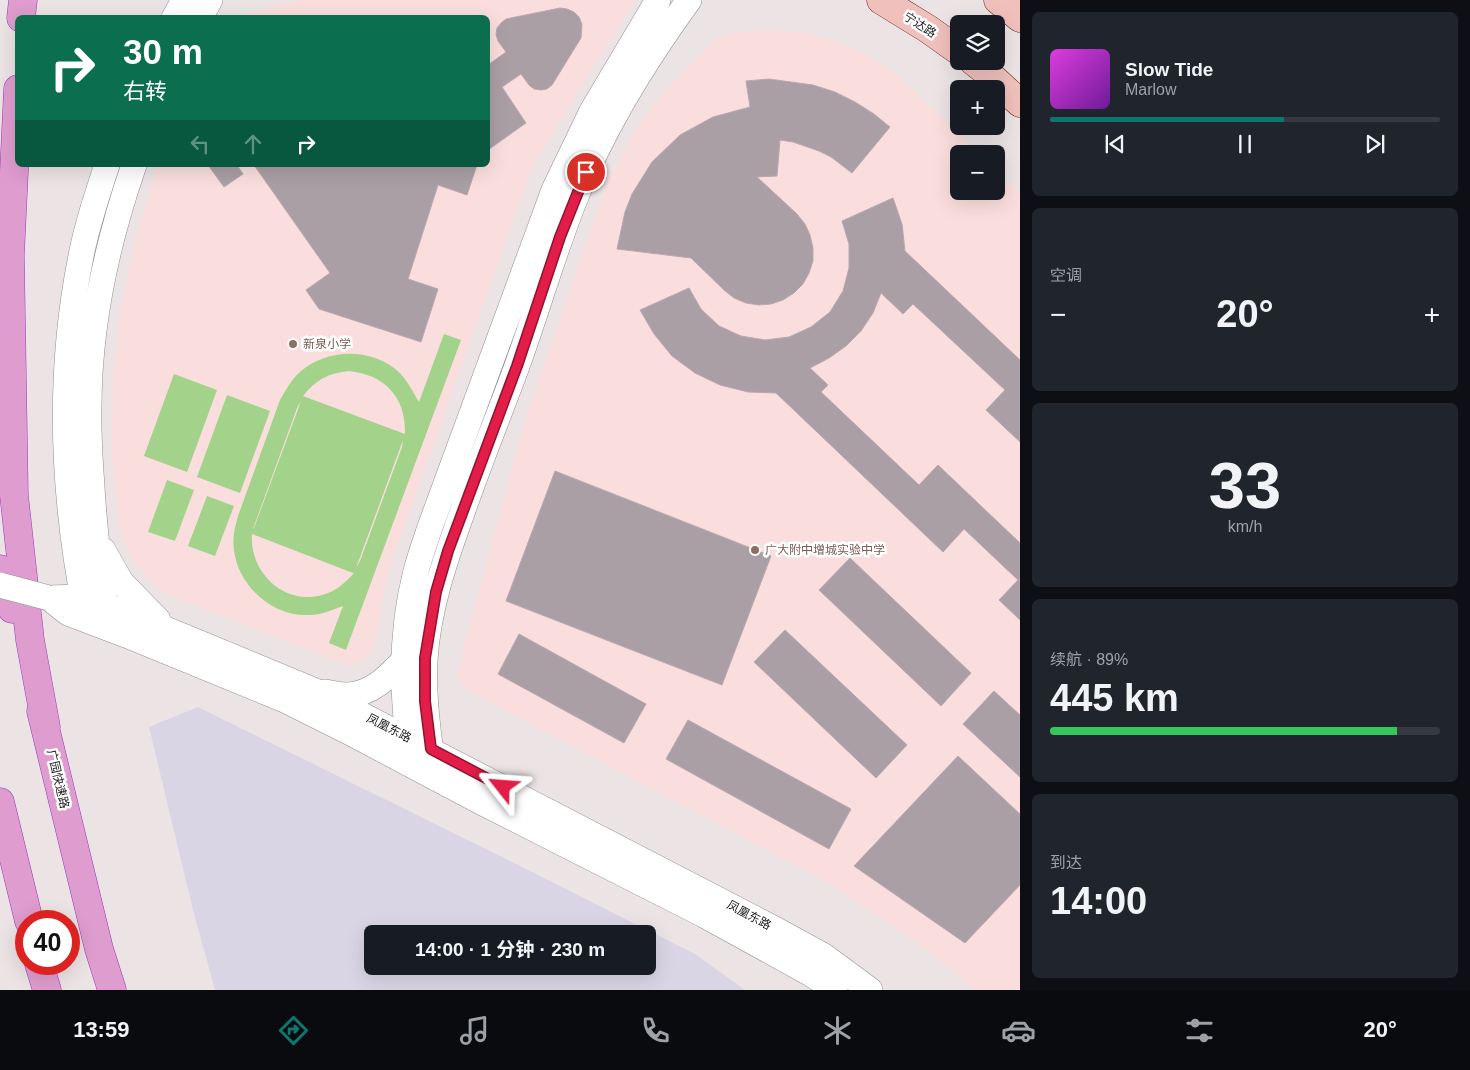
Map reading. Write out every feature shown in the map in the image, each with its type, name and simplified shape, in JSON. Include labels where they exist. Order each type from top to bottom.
[{"type":"highway","points":[[21,15],[23,0]]},
{"type":"highway","points":[[15,151],[10,254],[15,505],[30,640],[46,727]]},
{"type":"highway","points":[[0,298],[13,423]]},
{"type":"highway","name":"广园快速路","points":[[0,569],[46,727],[98,949],[112,990]]},
{"type":"highway","points":[[0,802],[26,910]]},
{"type":"highway","points":[[42,975],[47,990]]},
{"type":"main road","name":"宁达路","points":[[881,0],[950,45]]},
{"type":"main road","points":[[910,0],[950,36]]},
{"type":"main road","points":[[998,0],[1020,18]]},
{"type":"main road","points":[[984,70],[1020,103]]},
{"type":"street","points":[[176,15],[184,0]]},
{"type":"street","points":[[202,15],[210,0]]},
{"type":"street","points":[[412,765],[403,685],[404,660],[408,616],[416,572],[430,527],[554,190],[592,111],[658,0]]},
{"type":"street","points":[[434,777],[425,701],[425,658],[436,592],[448,551],[517,366],[560,237],[579,190],[614,115],[654,50],[689,0]]},
{"type":"street","points":[[96,612],[78,575],[70,522],[65,461],[67,358],[81,256],[106,167]]},
{"type":"street","points":[[96,612],[95,524],[90,460],[89,407],[91,361],[96,312],[106,259],[119,206],[133,167]]},
{"type":"street","points":[[95,524],[105,554],[121,582],[168,631]]},
{"type":"street","name":"凤凰东路","points":[[0,585],[168,631],[318,692],[771,927],[824,956],[870,990]]},
{"type":"street","name":"凤凰东路","points":[[96,612],[347,730],[434,777],[704,915],[811,974],[834,990]]},
{"type":"street","points":[[318,692],[349,695],[362,692],[374,687],[404,660]]},
{"type":"shaded area","name":"新泉小学","points":[[303,0],[633,0],[633,5],[623,18],[532,167],[388,573],[374,647],[368,657],[357,663],[346,665],[178,599],[160,589],[132,559],[123,540],[118,520],[112,450],[113,379],[121,309],[135,240],[158,167],[490,167],[490,15],[244,15]]},
{"type":"shaded area","name":"广大附中增城实验中学","points":[[764,30],[811,34],[834,40],[876,60],[896,73],[950,126],[950,135],[960,135],[970,145],[950,145],[950,200],[1005,200],[1005,179],[1020,193],[1020,990],[975,990],[914,940],[832,885],[465,689],[457,674],[523,427],[607,183],[634,133],[669,87],[718,37]]},
{"type":"shaded area","points":[[198,707],[637,925],[364,925],[364,975],[656,975],[656,934],[695,954],[745,990],[215,990],[193,910],[149,727]]},
{"type":"green space","points":[[444,334],[461,340],[346,650],[329,643],[343,606],[318,614],[296,614],[283,611],[271,605],[250,587],[242,576],[233,546],[238,516],[280,400],[294,378],[311,364],[323,358],[336,355],[364,355],[377,358],[400,373],[419,402]],"holes":[[[342,372],[362,373],[373,377],[391,390],[402,409],[405,434],[303,396],[323,378]],[[301,401],[253,529],[297,408]],[[403,440],[402,447],[356,568]],[[252,534],[354,573],[340,587],[327,594],[308,597],[295,595],[282,591],[263,573],[256,561]]]},
{"type":"green space","points":[[174,374],[217,390],[187,472],[144,456]]},
{"type":"green space","points":[[227,395],[270,411],[240,493],[197,477]]},
{"type":"green space","points":[[167,480],[194,490],[175,541],[148,532]]},
{"type":"green space","points":[[207,496],[234,506],[215,556],[188,546]]},
{"type":"building","points":[[560,8],[567,9],[579,17],[582,24],[581,38],[552,85],[547,89],[534,89],[521,74],[502,87],[526,123],[490,149],[490,64],[506,52],[498,41],[496,34],[497,28],[506,19]]},
{"type":"building","points":[[769,79],[813,85],[835,92],[874,114],[890,127],[852,173],[831,157],[819,151],[793,142],[780,140],[777,176],[757,177],[797,214],[805,224],[810,235],[813,261],[803,284],[783,300],[771,304],[746,303],[734,298],[724,290],[691,258],[617,249],[625,212],[632,194],[652,162],[680,135],[713,117],[750,107],[746,81]]},
{"type":"building","points":[[209,167],[238,167],[243,174],[224,187]]},
{"type":"building","points":[[255,167],[476,167],[467,195],[438,185],[408,279],[438,289],[421,342],[319,309],[306,290],[330,273]]},
{"type":"building","points":[[893,198],[902,224],[905,251],[1020,360],[1020,442],[986,410],[1005,390],[913,304],[903,314],[881,293],[873,313],[861,331],[846,346],[810,368],[828,385],[821,392],[919,485],[938,465],[1020,543],[1020,578],[1018,580],[964,529],[943,552],[776,393],[748,392],[720,385],[695,373],[672,356],[654,334],[640,310],[689,288],[701,309],[719,326],[741,336],[765,340],[789,337],[811,327],[830,312],[843,291],[849,268],[849,244],[842,221]]},
{"type":"building","points":[[555,471],[771,556],[722,685],[506,601]]},
{"type":"building","points":[[850,558],[971,673],[941,706],[819,590]]},
{"type":"building","points":[[1020,578],[1020,620],[999,600]]},
{"type":"building","points":[[785,630],[907,745],[876,778],[754,662]]},
{"type":"building","points":[[519,634],[646,704],[624,743],[498,674]]},
{"type":"building","points":[[994,691],[1020,715],[1020,777],[963,724]]},
{"type":"building","points":[[688,720],[851,809],[829,849],[666,759]]},
{"type":"building","points":[[958,756],[1020,814],[1020,885],[965,943],[854,866]]},
{"type":"place","name":"新泉小学","points":[[293,344]]},
{"type":"place","name":"广大附中增城实验中学","points":[[755,550]]},
{"type":"route","points":[[503,787],[431,749],[425,701],[425,658],[436,592],[448,551],[517,366],[560,237],[586,172]]}]
